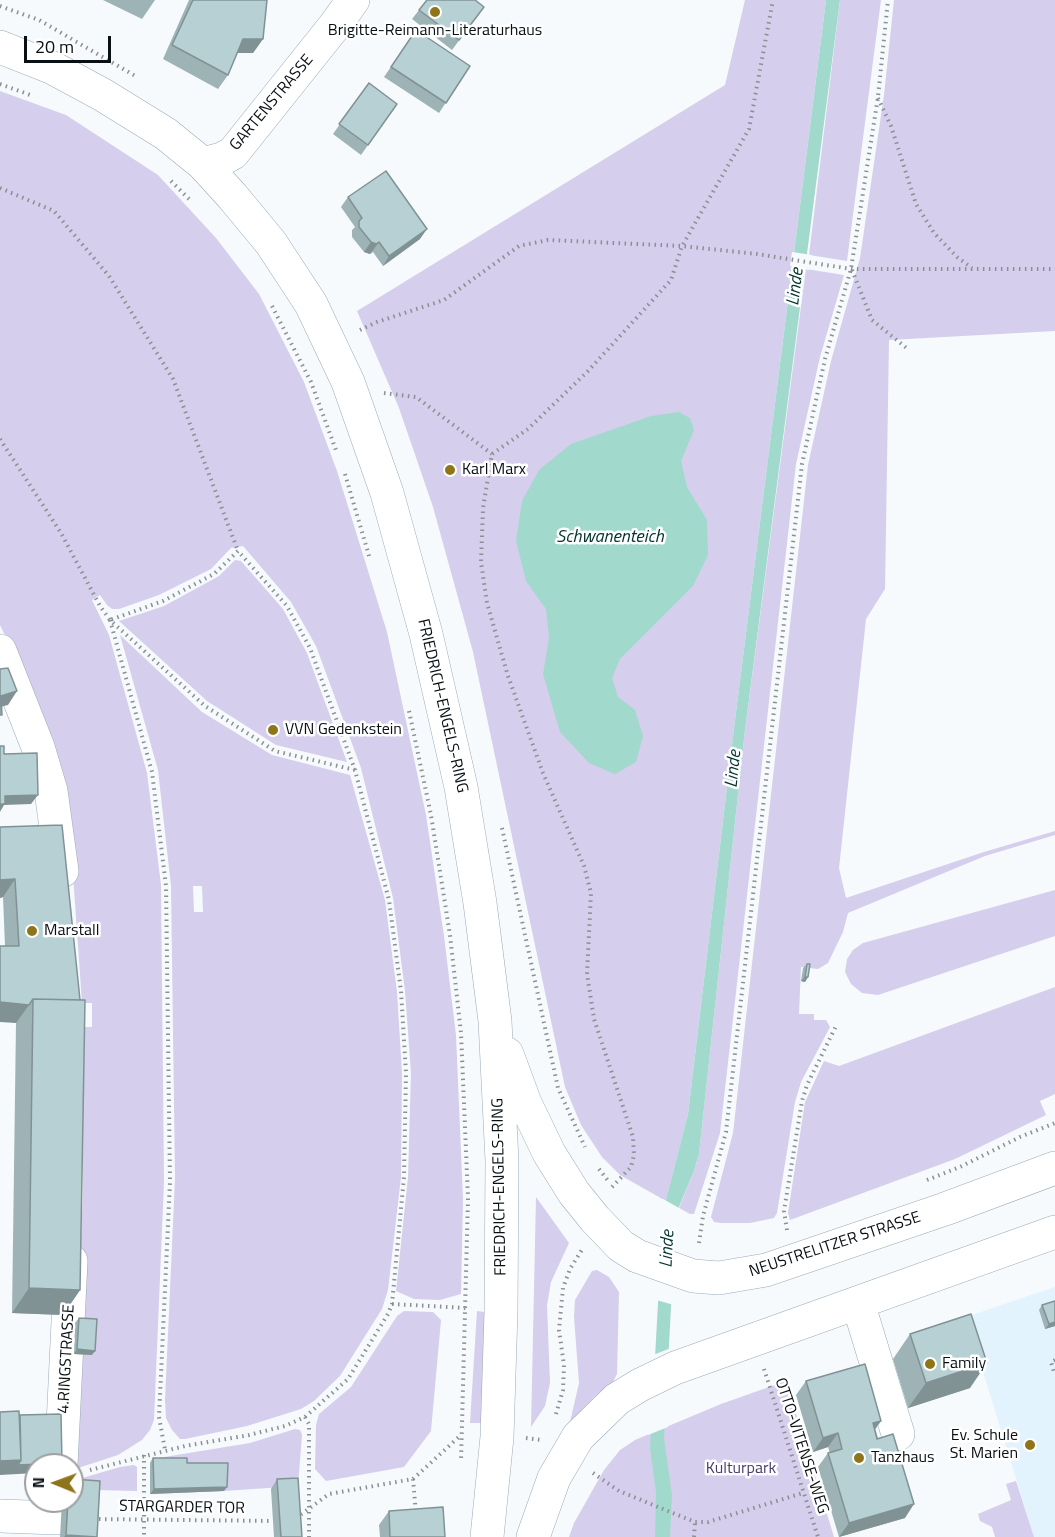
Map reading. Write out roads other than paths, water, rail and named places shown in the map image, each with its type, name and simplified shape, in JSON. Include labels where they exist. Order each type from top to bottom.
[{"type":"main road","name":"GARTENSTRASSE","points":[[203,164],[222,159],[233,153],[353,0]]},
{"type":"main road","name":"FRIEDRICH-ENGELS-RING","points":[[0,47],[52,68],[103,95],[166,134],[203,164],[271,243],[311,304],[348,382],[387,493],[426,634],[461,787],[480,903],[495,1021],[502,1161],[501,1312],[497,1437],[487,1537]]},
{"type":"main road","points":[[0,651],[38,747],[51,790],[43,830],[65,903]]},
{"type":"main road","name":"NEUSTRELITZER STRASSE","points":[[495,1021],[525,1103],[549,1152],[574,1193],[621,1246],[651,1262],[684,1274],[719,1278],[766,1270],[945,1209],[1055,1168]]},
{"type":"main road","name":"4.RINGSTRASSE","points":[[71,1453],[72,1232]]},
{"type":"main road","points":[[532,1537],[554,1479],[578,1437],[611,1405],[640,1385],[675,1368],[1055,1232]]},
{"type":"main road","points":[[858,1303],[898,1434]]},
{"type":"main road","points":[[0,1516],[57,1519]]},
{"type":"water","name":"Linde","points":[[826,0],[840,0],[745,730],[699,1154],[676,1214],[664,1438],[672,1495],[670,1537],[655,1537],[656,1492],[650,1448],[663,1212],[688,1114],[734,728]]},
{"type":"water","name":"Schwanenteich","points":[[679,412],[690,418],[694,430],[681,461],[687,487],[707,520],[708,555],[693,586],[620,659],[612,678],[618,697],[635,710],[643,736],[636,762],[615,774],[589,763],[560,732],[543,674],[549,638],[546,609],[526,581],[516,541],[522,501],[539,470],[571,444],[651,416]]},
{"type":"place","name":"Brigitte-Reimann-Literaturhaus","points":[[435,12]]},
{"type":"place","name":"Karl Marx","points":[[450,470]]},
{"type":"place","name":"VVN Gedenkstein","points":[[273,730]]},
{"type":"place","name":"Marstall","points":[[32,931]]},
{"type":"place","name":"Family","points":[[930,1364]]},
{"type":"place","name":"Ev. Schule St. Marien","points":[[1030,1445]]},
{"type":"place","name":"Tanzhaus","points":[[859,1458]]},
{"type":"park label","name":"Kulturpark","points":[[741,1469]]}]
